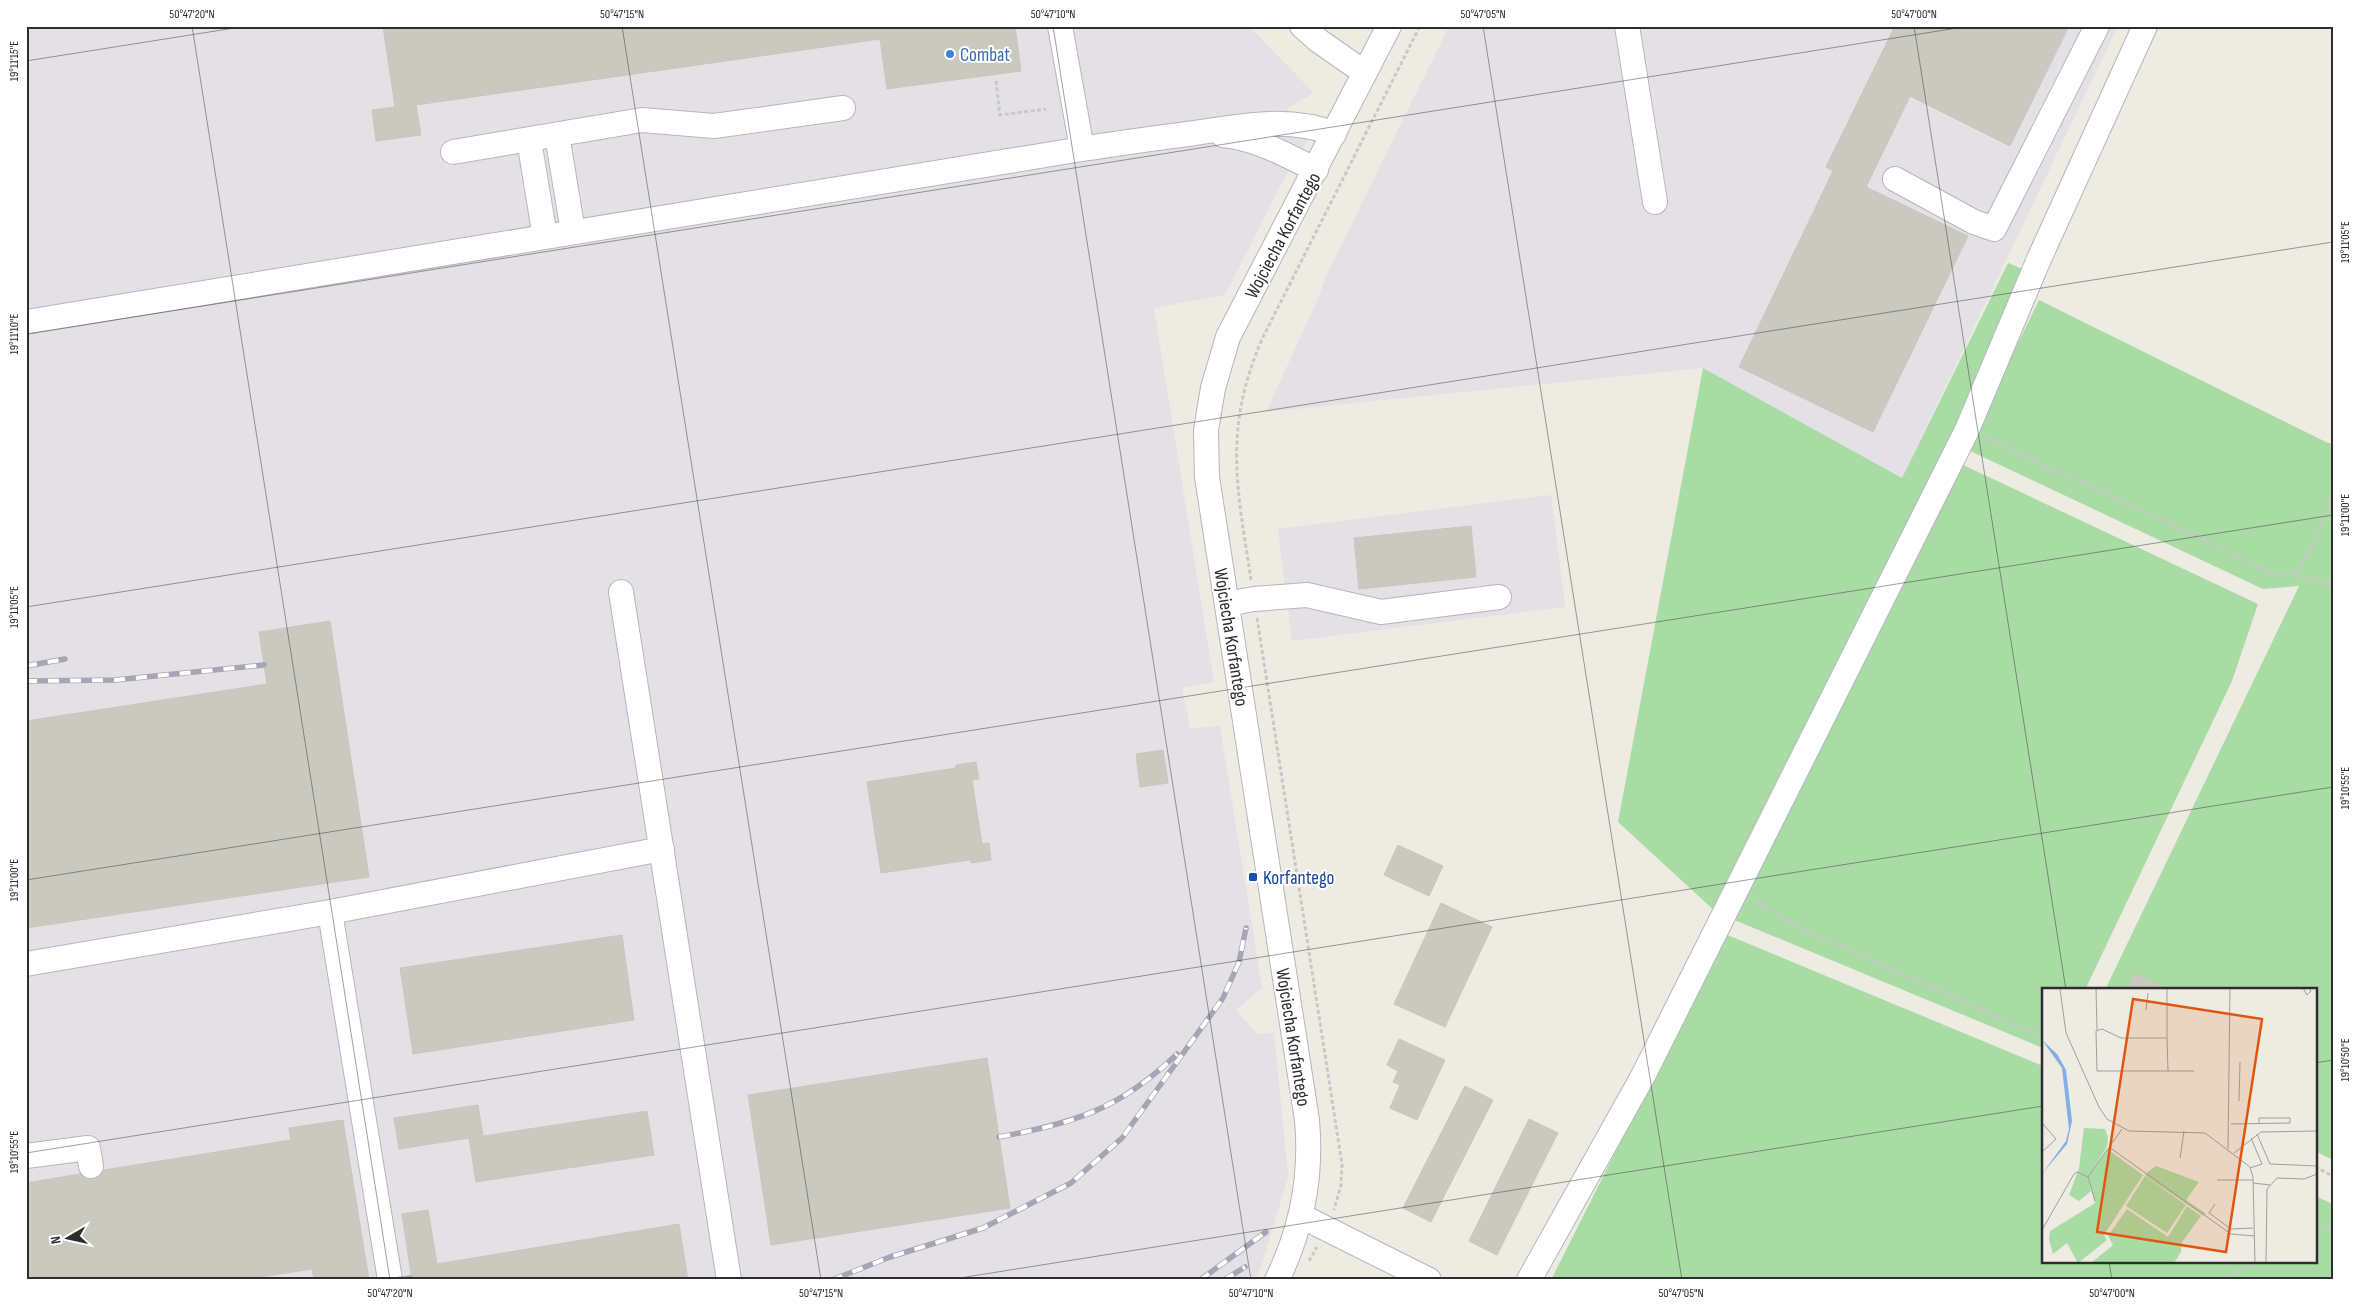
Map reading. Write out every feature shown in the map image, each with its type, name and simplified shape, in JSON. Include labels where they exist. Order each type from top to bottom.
[{"type":"street","points":[[1060,26],[1082,148]]},
{"type":"street","points":[[1302,26],[1318,41],[1365,73]]},
{"type":"street","name":"Wojciecha Korfantego","points":[[1277,1280],[1301,1216],[1308,1166],[1307,1120],[1207,477],[1206,430],[1212,388],[1228,338],[1389,26]]},
{"type":"street","points":[[1627,26],[1655,202]]},
{"type":"street","points":[[1895,179],[1974,222],[1994,229],[2097,26]]},
{"type":"street","points":[[1529,1280],[1643,1076],[1967,430],[2039,259],[2145,26]]},
{"type":"street","points":[[453,152],[642,120],[714,126],[843,108]]},
{"type":"street","points":[[26,322],[1082,148],[1196,133],[1232,126],[1290,124],[1320,128],[1334,134]]},
{"type":"street","points":[[1196,133],[1238,136],[1274,149],[1316,170]]},
{"type":"street","points":[[557,135],[573,232]]},
{"type":"street","points":[[529,140],[545,236]]},
{"type":"street","points":[[621,592],[729,1280]]},
{"type":"street","points":[[1227,604],[1254,599],[1307,594],[1381,612],[1499,597]]},
{"type":"street","points":[[26,964],[330,912],[662,849]]},
{"type":"street","points":[[330,912],[390,1280]]},
{"type":"street","points":[[26,1156],[88,1148],[91,1166]]},
{"type":"street","points":[[1301,1216],[1327,1227],[1428,1280]]},
{"type":"path","points":[[1307,1266],[1327,1227],[1339,1197],[1342,1164],[1239,504],[1235,456],[1238,418],[1248,374],[1266,330],[1420,26]]},
{"type":"path","points":[[996,81],[1000,115],[1046,109]]},
{"type":"path","points":[[1967,430],[2157,517],[2275,575],[2294,575],[2320,580],[2333,586]]},
{"type":"path","points":[[2294,575],[2312,548],[2333,494]]},
{"type":"path","points":[[1736,890],[1799,927],[2042,1038]]},
{"type":"path","points":[[2316,1168],[2333,1176]]},
{"type":"path","points":[[2316,1232],[2333,1224]]},
{"type":"path","points":[[2221,1280],[2252,1264]]},
{"type":"shaded area","points":[[26,26],[1249,26],[1314,93],[1287,108],[1308,142],[1296,155],[1225,295],[1154,308],[1214,682],[1182,688],[1190,728],[1220,726],[1262,988],[1236,1010],[1257,1034],[1274,1032],[1288,1176],[1262,1265],[1254,1280],[26,1280]]},
{"type":"shaded area","points":[[1449,26],[2118,26],[1902,478],[1703,368],[1266,412],[1316,303],[1327,274]]},
{"type":"shaded area","points":[[1551,495],[1565,607],[1292,641],[1278,529]]},
{"type":"green space","points":[[2008,263],[2034,274],[1717,913],[1618,822],[1703,368],[1902,478]]},
{"type":"green space","points":[[2039,300],[2328,443],[2333,443],[2333,1160],[2316,1152],[2316,988],[2106,988],[2299,586],[2263,589],[1966,449]]},
{"type":"green space","points":[[1959,463],[2258,604],[2232,681],[2086,988],[2042,988],[2042,1048],[1732,919]]},
{"type":"green space","points":[[1725,934],[2042,1066],[2042,1264],[2316,1264],[2316,1196],[2333,1204],[2333,1280],[1551,1280]]},
{"type":"building","points":[[383,26],[1015,26],[1021,71],[887,89],[880,39],[416,105],[421,135],[376,141],[372,110],[395,107]]},
{"type":"building","points":[[1895,26],[2069,26],[2010,146],[1910,96],[1866,187],[1968,236],[1873,432],[1739,367],[1833,171],[1826,167]]},
{"type":"building","points":[[1471,526],[1476,577],[1359,589],[1354,538]]},
{"type":"building","points":[[330,621],[369,877],[26,928],[26,721],[267,684],[259,632]]},
{"type":"building","points":[[1163,750],[1168,783],[1140,787],[1136,754]]},
{"type":"building","points":[[976,762],[979,779],[972,780],[982,844],[989,843],[991,860],[971,863],[970,860],[881,873],[867,782],[956,768],[956,765]]},
{"type":"building","points":[[1398,845],[1443,866],[1429,896],[1384,875]]},
{"type":"building","points":[[1441,903],[1492,927],[1445,1027],[1394,1004]]},
{"type":"building","points":[[622,935],[634,1020],[413,1054],[400,968]]},
{"type":"building","points":[[2135,973],[2165,988],[2128,988]]},
{"type":"building","points":[[1399,1039],[1445,1060],[1417,1120],[1390,1108],[1400,1085],[1393,1082],[1398,1071],[1387,1065]]},
{"type":"building","points":[[987,1058],[1010,1208],[771,1245],[748,1095]]},
{"type":"building","points":[[1465,1086],[1493,1100],[1431,1222],[1403,1208]]},
{"type":"building","points":[[478,1105],[483,1136],[647,1111],[654,1155],[476,1182],[469,1138],[399,1149],[394,1118]]},
{"type":"building","points":[[1529,1119],[1558,1133],[1497,1255],[1469,1241]]},
{"type":"building","points":[[343,1120],[369,1280],[314,1280],[312,1269],[242,1280],[26,1280],[26,1183],[80,1174],[86,1179],[94,1179],[100,1176],[104,1170],[291,1140],[289,1128]]},
{"type":"building","points":[[428,1210],[437,1264],[679,1224],[688,1280],[412,1280],[402,1214]]},
{"type":"railway","points":[[26,666],[65,659]]},
{"type":"railway","points":[[26,681],[115,680],[264,665]]},
{"type":"railway","points":[[832,1280],[890,1257],[983,1228],[1071,1183],[1122,1138],[1223,998],[1239,962],[1246,928]]},
{"type":"railway","points":[[999,1137],[1051,1126],[1095,1111],[1116,1101],[1136,1088],[1177,1054]]},
{"type":"railway","points":[[1200,1280],[1266,1232]]},
{"type":"railway","points":[[1224,1280],[1245,1267]]},
{"type":"railway","points":[[395,1280],[410,1278]]},
{"type":"place","name":"Combat","points":[[950,54]]},
{"type":"place","name":"Korfantego","points":[[1253,877]]}]
